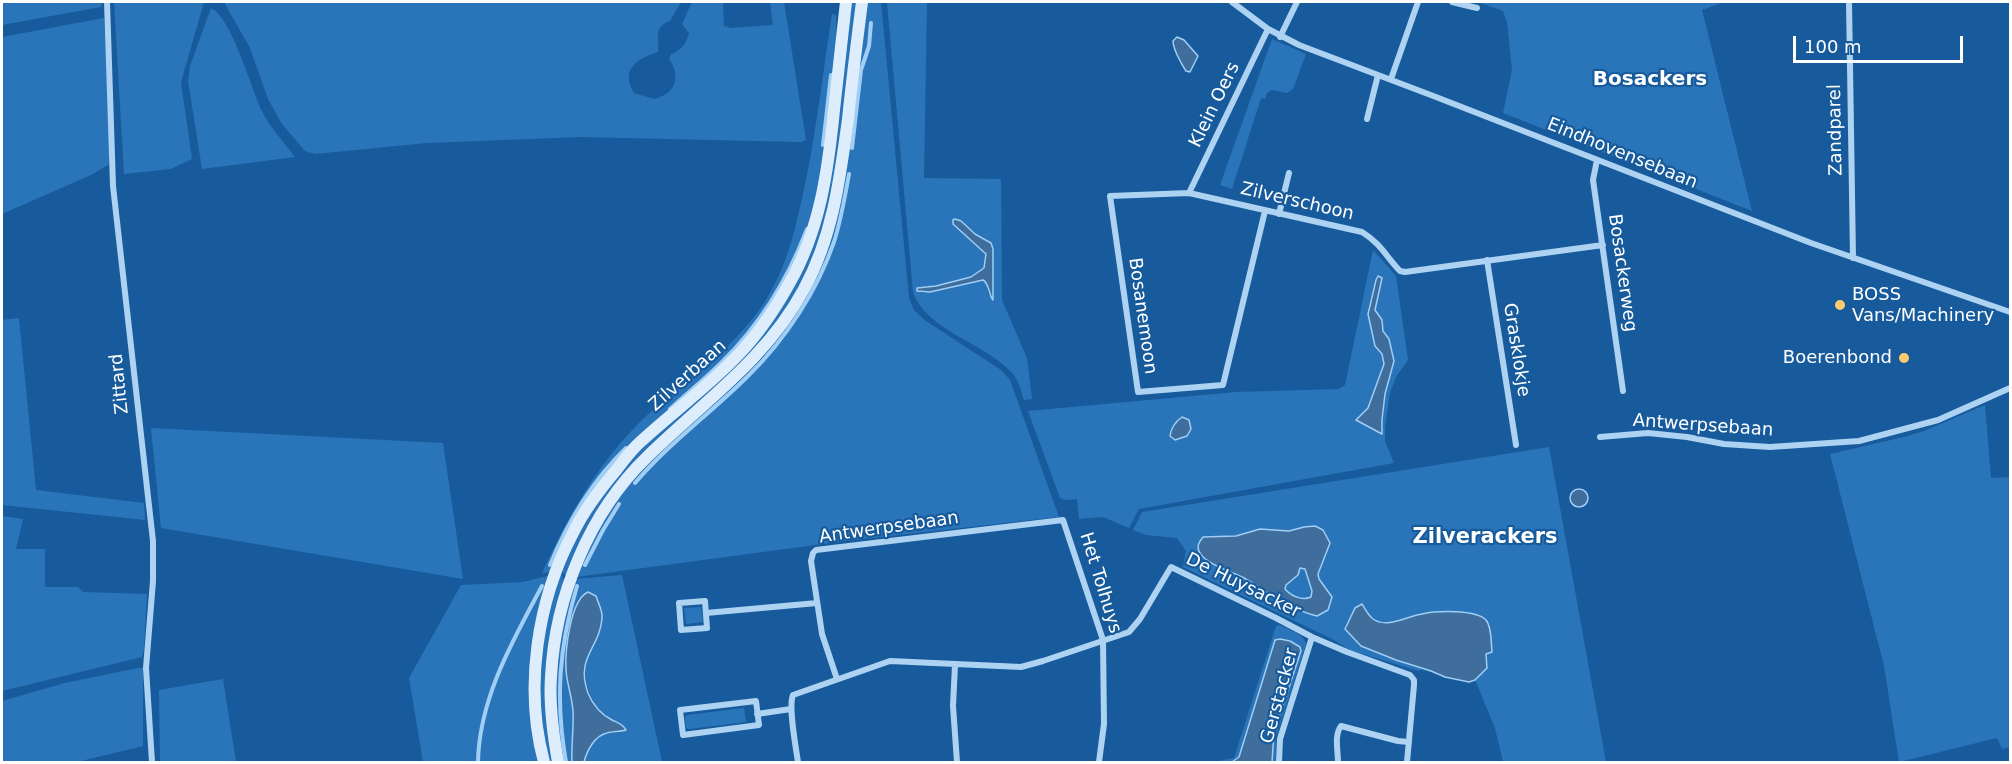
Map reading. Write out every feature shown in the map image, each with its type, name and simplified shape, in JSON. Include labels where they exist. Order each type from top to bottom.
[{"type":"main road","name":"Zilverbaan","points":[[544,762],[540,748],[535,697],[536,673],[540,629],[556,573],[573,532],[600,489],[635,447],[739,354],[772,314],[790,283],[821,204],[828,166],[846,2]]},
{"type":"main road","name":"Zilverbaan","points":[[558,762],[552,724],[550,678],[556,632],[571,578],[587,541],[615,493],[646,458],[748,366],[789,315],[805,288],[824,246],[835,206],[862,2]]},
{"type":"street","name":"Zittard","points":[[107,2],[114,186],[153,541],[153,581],[146,668],[152,762]]},
{"type":"street","name":"Eindhovensebaan","points":[[1232,2],[1280,37],[1710,205],[1853,258],[2010,312]]},
{"type":"street","points":[[1280,37],[1297,2]]},
{"type":"street","points":[[1391,79],[1418,2]]},
{"type":"street","points":[[1452,2],[1477,8]]},
{"type":"street","name":"Zandparel","points":[[1849,2],[1853,258]]},
{"type":"street","name":"Klein Oers","points":[[1189,193],[1268,29]]},
{"type":"street","points":[[1367,119],[1378,75]]},
{"type":"street","name":"Bosackerweg","points":[[1597,160],[1593,180],[1623,391]]},
{"type":"street","points":[[1280,214],[1289,173]]},
{"type":"street","name":"Zilverschoon","points":[[1110,196],[1189,193],[1362,232],[1374,240],[1400,271],[1405,272],[1603,245]]},
{"type":"street","name":"Bosanemoon","points":[[1110,196],[1138,392],[1223,386],[1264,211]]},
{"type":"street","name":"Grasklokje","points":[[1487,260],[1516,445]]},
{"type":"street","name":"Antwerpsebaan","points":[[1600,437],[1648,433],[1724,444],[1770,447],[1859,441],[1938,420],[2010,388]]},
{"type":"street","name":"Antwerpsebaan","points":[[837,679],[822,634],[811,561],[816,550],[1063,520]]},
{"type":"street","name":"Het Tolhuys","points":[[1063,520],[1103,640],[1104,724],[1099,762]]},
{"type":"street","name":"De Huysacker","points":[[791,709],[793,695],[890,662],[1021,667],[1129,632],[1140,619],[1171,567],[1312,637],[1410,675],[1414,680],[1414,685],[1407,762]]},
{"type":"street","points":[[705,600],[706,613],[707,628],[681,630],[679,603],[705,600]]},
{"type":"street","points":[[706,613],[817,603]]},
{"type":"street","name":"Gerstacker","points":[[1279,762],[1280,739],[1312,637]]},
{"type":"street","points":[[955,664],[953,706],[957,762]]},
{"type":"street","points":[[756,701],[757,714],[759,725],[683,735],[680,711],[756,701]]},
{"type":"street","points":[[757,714],[791,709],[798,762]]},
{"type":"street","points":[[1338,762],[1337,735],[1341,726],[1409,742]]},
{"type":"shaded area","points":[[2,2],[103,2],[101,7],[2,25]]},
{"type":"shaded area","points":[[114,2],[204,2],[181,82],[192,159],[171,169],[124,174]]},
{"type":"shaded area","points":[[224,2],[681,2],[670,21],[659,30],[658,52],[637,62],[630,71],[630,85],[634,93],[654,99],[667,93],[674,84],[675,72],[669,59],[671,54],[683,46],[689,33],[682,24],[692,2],[723,2],[724,26],[731,28],[773,25],[770,2],[784,2],[806,140],[801,142],[580,137],[427,143],[315,154],[305,151],[282,124],[268,99],[250,48]]},
{"type":"shaded area","points":[[850,2],[858,2],[831,209],[801,287],[766,339],[632,468],[568,578],[562,572],[582,523],[630,458],[727,371],[812,243]]},
{"type":"shaded area","points":[[881,2],[909,298],[914,310],[926,321],[1001,370],[1010,380],[1059,517],[845,541],[576,577],[594,536],[631,480],[754,364],[825,252],[864,3]]},
{"type":"shaded area","points":[[887,2],[927,2],[924,178],[1001,179],[1002,300],[1027,358],[1032,399],[1024,400],[1015,377],[1002,363],[931,317],[920,305],[913,292]],"holes":[[[970,230],[988,240],[993,249],[993,299],[988,294],[986,282],[979,280],[922,293],[917,288],[936,286],[971,277],[984,268],[986,254]]]},
{"type":"shaded area","points":[[1478,2],[1724,2],[1702,10],[1752,211],[1503,113],[1512,70],[1507,22],[1503,11]]},
{"type":"shaded area","points":[[211,8],[219,14],[233,39],[265,117],[295,157],[202,169],[188,81],[190,66]]},
{"type":"shaded area","points":[[832,14],[836,15],[837,68],[825,165],[808,235],[772,308],[726,363],[638,442],[552,572],[542,573],[572,514],[607,459],[637,425],[736,338],[751,321],[772,289],[785,260],[802,200]]},
{"type":"shaded area","points":[[104,18],[112,158],[108,165],[91,175],[2,214],[2,37]]},
{"type":"shaded area","points":[[1177,37],[1184,40],[1198,56],[1190,72],[1186,71],[1174,48],[1173,41]]},
{"type":"shaded area","points":[[1272,39],[1306,54],[1293,89],[1287,93],[1272,90],[1267,93],[1265,99],[1261,98],[1232,189],[1220,185]]},
{"type":"shaded area","points":[[955,219],[991,243],[993,300],[983,280],[930,292],[917,291],[917,288],[936,286],[971,277],[984,268],[986,254],[953,224]]},
{"type":"shaded area","points":[[1373,250],[1396,276],[1408,360],[1396,377],[1390,393],[1385,427],[1385,441],[1394,463],[1139,509],[1129,528],[1103,517],[1079,519],[1077,499],[1060,498],[1028,411],[1236,392],[1339,389],[1345,385]],"holes":[[[1380,276],[1375,310],[1382,320],[1383,331],[1389,339],[1394,361],[1385,394],[1382,433],[1357,420],[1368,408],[1384,364],[1382,354],[1373,340],[1368,309],[1375,280]]]},
{"type":"shaded area","points":[[1378,276],[1382,278],[1375,310],[1382,320],[1383,331],[1389,339],[1394,361],[1385,394],[1382,434],[1356,420],[1368,408],[1384,364],[1382,354],[1375,346],[1368,314]]},
{"type":"shaded area","points":[[19,318],[36,490],[144,503],[145,520],[2,505],[2,320]]},
{"type":"shaded area","points":[[1985,405],[1991,478],[2010,477],[2010,747],[2002,749],[1997,738],[1899,762],[1884,666],[1830,454],[1924,431]]},
{"type":"shaded area","points":[[1182,417],[1189,420],[1191,429],[1187,436],[1175,440],[1170,436],[1171,430]]},
{"type":"shaded area","points":[[151,428],[443,443],[463,579],[161,528]]},
{"type":"shaded area","points":[[1549,447],[1606,762],[1503,762],[1495,728],[1475,680],[1481,675],[1486,654],[1489,653],[1486,620],[1463,613],[1436,612],[1385,622],[1373,619],[1362,604],[1359,604],[1345,629],[1361,646],[1421,669],[1420,671],[1415,670],[1350,650],[1334,640],[1183,567],[1186,551],[1177,538],[1146,535],[1133,530],[1142,512]],"holes":[[[1315,526],[1323,530],[1327,553],[1318,574],[1332,597],[1310,615],[1276,599],[1243,578],[1205,559],[1211,536],[1236,536],[1260,529],[1289,531]]]},
{"type":"shaded area","points":[[1579,489],[1585,492],[1588,498],[1585,504],[1579,507],[1573,504],[1570,498],[1573,492]]},
{"type":"shaded area","points":[[2,516],[23,519],[16,549],[45,549],[45,587],[78,587],[83,592],[147,594],[142,657],[2,691]]},
{"type":"shaded area","points":[[1315,526],[1323,530],[1330,543],[1318,574],[1332,597],[1328,610],[1317,616],[1288,605],[1244,578],[1213,564],[1203,557],[1198,549],[1203,537],[1236,536],[1260,529],[1289,531]],"holes":[[[1300,568],[1305,569],[1312,591],[1311,597],[1293,596],[1285,589],[1286,585],[1298,575]]]},
{"type":"shaded area","points":[[1300,568],[1305,569],[1312,591],[1311,597],[1308,598],[1297,597],[1285,589]]},
{"type":"shaded area","points":[[559,574],[567,580],[558,608],[555,762],[547,762],[539,685],[545,626]]},
{"type":"shaded area","points":[[551,575],[540,610],[541,762],[423,762],[409,678],[461,585],[523,582]]},
{"type":"shaded area","points":[[622,575],[662,762],[584,762],[589,747],[597,738],[624,732],[596,708],[586,684],[585,662],[602,617],[596,596],[584,594],[579,598],[575,608],[566,669],[573,710],[572,762],[561,762],[556,728],[557,650],[575,579]]},
{"type":"shaded area","points":[[588,592],[596,596],[602,615],[600,628],[584,670],[588,693],[600,712],[622,725],[626,730],[609,732],[598,737],[592,744],[584,762],[572,762],[573,711],[566,651],[573,615],[582,597]]},
{"type":"shaded area","points":[[1362,604],[1373,619],[1385,623],[1436,612],[1465,612],[1481,616],[1488,623],[1491,635],[1492,652],[1486,654],[1487,668],[1475,680],[1469,682],[1445,677],[1361,646],[1345,629],[1355,608]]},
{"type":"shaded area","points":[[701,607],[703,622],[686,624],[684,608]]},
{"type":"shaded area","points":[[1279,625],[1299,635],[1306,644],[1276,738],[1276,762],[1272,762],[1273,737],[1277,722],[1278,639],[1275,640],[1239,757],[1232,762],[1214,762],[1234,758],[1276,626]]},
{"type":"shaded area","points":[[1275,640],[1290,641],[1300,647],[1301,651],[1274,732],[1272,762],[1232,762],[1239,757]]},
{"type":"shaded area","points":[[143,668],[143,746],[77,762],[2,762],[2,701],[65,683]]},
{"type":"shaded area","points":[[223,679],[236,762],[160,762],[159,690]]},
{"type":"shaded area","points":[[744,708],[746,722],[686,728],[687,715]]},
{"type":"waterway","points":[[852,148],[861,70],[869,46],[871,23]]},
{"type":"waterway","points":[[823,145],[831,75]]},
{"type":"waterway","points":[[635,483],[648,468],[762,362],[799,313],[819,278],[834,242],[849,174]]},
{"type":"waterway","points":[[670,409],[715,369],[748,333],[782,283],[807,229]]},
{"type":"waterway","points":[[550,565],[582,502],[602,474],[626,448]]},
{"type":"waterway","points":[[585,565],[619,504]]},
{"type":"waterway","points":[[478,762],[484,716],[491,693],[509,649],[542,586]]},
{"type":"waterway","points":[[566,762],[561,716],[561,673],[566,630],[577,586]]},
{"type":"place","name":"BOSS Vans/Machinery","points":[[1840,305]]},
{"type":"place","name":"Boerenbond","points":[[1904,358]]},
{"type":"district","name":"Bosackers","points":[[1650,80]]},
{"type":"district","name":"Zilverackers","points":[[1485,538]]}]
